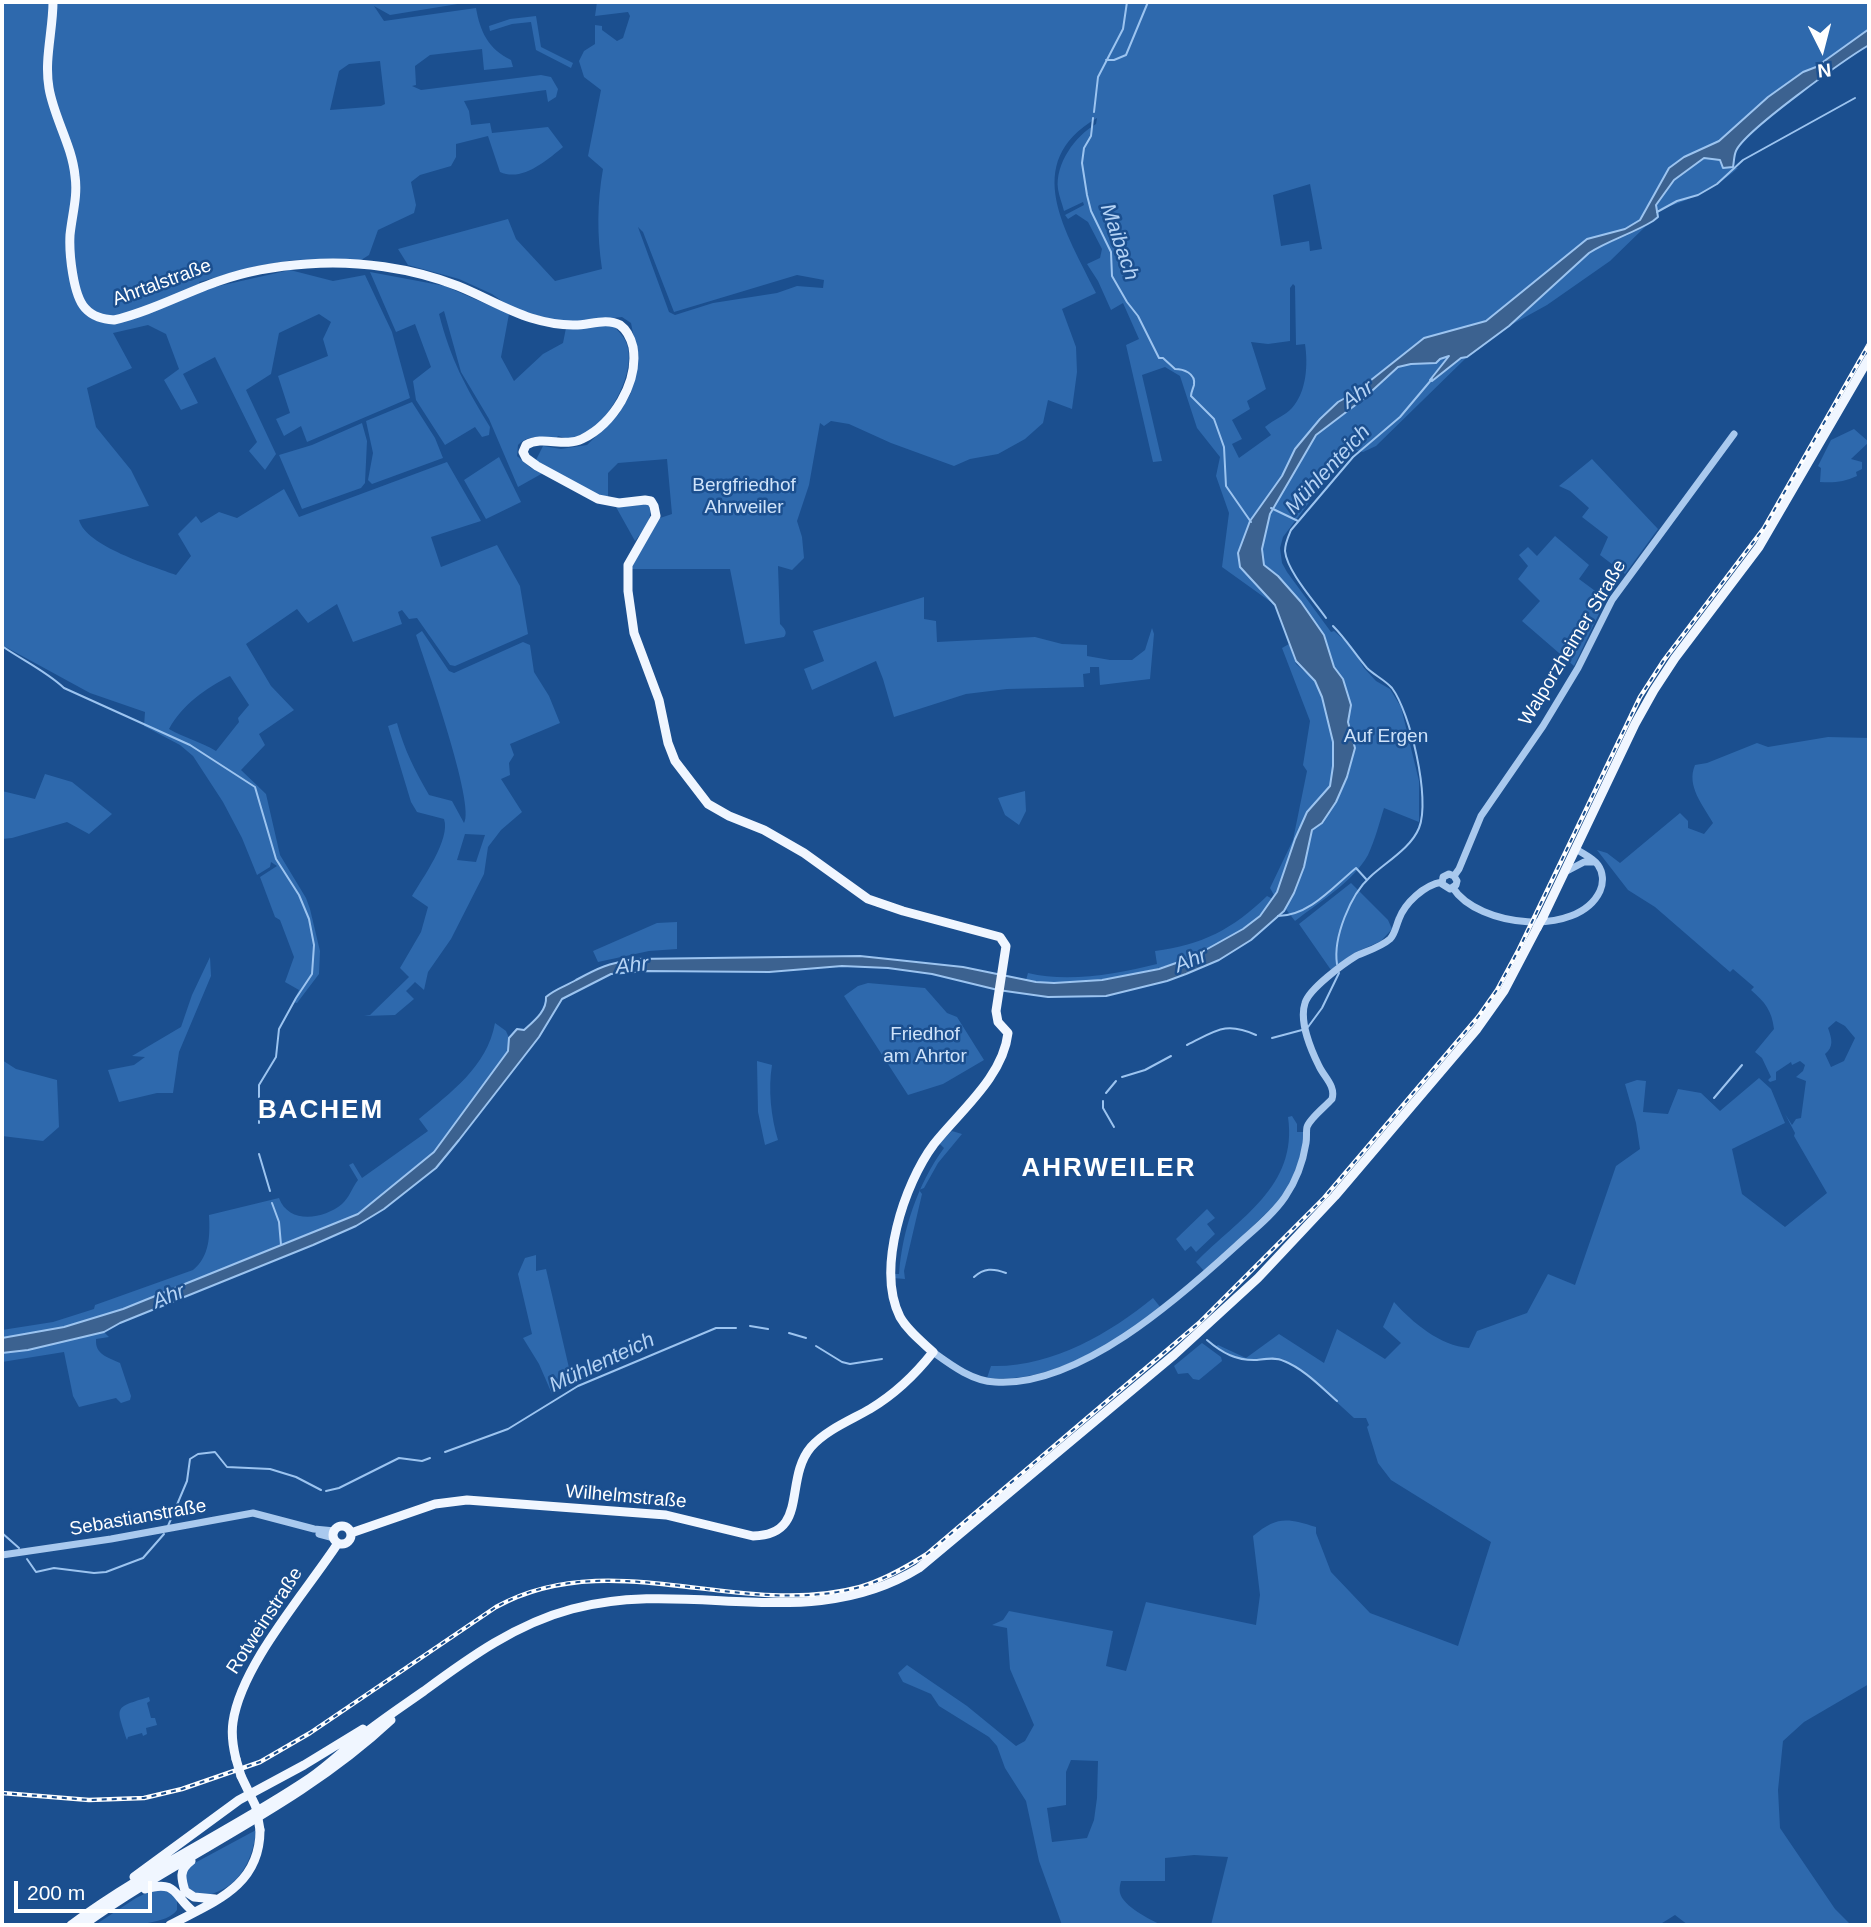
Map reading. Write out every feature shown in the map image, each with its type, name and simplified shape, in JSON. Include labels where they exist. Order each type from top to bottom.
[{"type":"main road","name":"Ahrtalstraße","points":[[54,2],[48,79],[54,107],[74,165],[76,189],[70,237],[71,257],[82,304],[100,318],[114,320],[218,281],[256,271],[307,264],[357,264],[412,272],[446,281],[522,315],[545,322],[581,325],[611,322],[625,330],[631,341],[634,362],[628,386],[616,409],[603,424],[584,438],[570,443],[537,441],[526,445],[523,452],[532,463],[598,499],[619,503],[649,500],[654,506],[656,516],[628,565],[628,591],[634,633],[659,700],[667,743],[675,761],[700,795],[716,810],[764,830],[804,853],[868,899],[1000,937],[1005,942],[997,1006],[998,1022],[1008,1036],[1005,1046],[979,1092],[923,1160],[911,1185],[897,1230],[890,1278],[896,1305],[908,1328],[933,1352]]},
{"type":"main road","points":[[71,1925],[104,1902],[312,1777],[365,1733],[464,1662],[507,1636],[570,1609],[608,1601],[651,1597],[811,1604],[873,1591],[919,1568],[1174,1355],[1267,1270],[1335,1196],[1477,1029],[1504,991],[1654,690],[1759,547],[1869,358]]},
{"type":"main road","name":"Wilhelmstraße","points":[[351,1533],[435,1504],[467,1500],[666,1515],[748,1535],[767,1534],[780,1528],[790,1518],[799,1469],[811,1448],[825,1436],[894,1393],[916,1373],[933,1352]]},
{"type":"main road","points":[[339,1527],[345,1527],[351,1533],[346,1543],[335,1537],[339,1527]]},
{"type":"main road","name":"Rotweinstraße","points":[[172,1924],[220,1898],[241,1882],[258,1851],[259,1815],[236,1759],[232,1724],[244,1685],[335,1537]]},
{"type":"main road","points":[[104,1902],[150,1864],[249,1793],[304,1765],[421,1693]]},
{"type":"main road","points":[[83,1925],[121,1899],[281,1805],[336,1768],[421,1693]]},
{"type":"main road","points":[[172,1924],[181,1908],[181,1874],[184,1867],[208,1847]]},
{"type":"main road","points":[[121,1899],[157,1885],[170,1887],[194,1897],[220,1898]]},
{"type":"main road","points":[[182,1893],[194,1912]]},
{"type":"street","name":"Walporzheimer Straße","points":[[1453,888],[1457,883],[1454,876],[1465,857],[1481,816],[1544,726],[1578,668],[1612,600],[1734,434]]},
{"type":"street","points":[[1442,882],[1446,888],[1453,888],[1459,896],[1487,913],[1522,921],[1554,920],[1578,912],[1594,900],[1601,890],[1602,879],[1595,862],[1576,849]]},
{"type":"street","points":[[1565,872],[1584,862],[1595,862]]},
{"type":"street","points":[[933,1352],[979,1379],[995,1382],[1023,1380],[1065,1367],[1122,1340],[1227,1254],[1284,1198],[1303,1159],[1307,1125],[1332,1099],[1333,1088],[1319,1066],[1307,1036],[1304,1007],[1307,998],[1354,958],[1389,940],[1403,911],[1428,886],[1442,882],[1447,874],[1454,876]]},
{"type":"street","name":"Sebastianstraße","points":[[2,1556],[253,1513],[335,1537]]},
{"type":"green space","points":[[2,2],[470,2],[390,15],[374,6],[384,21],[476,8],[486,38],[496,50],[511,60],[513,67],[484,70],[482,49],[430,55],[415,66],[416,85],[412,86],[421,90],[541,75],[551,77],[558,89],[556,97],[548,102],[546,90],[464,101],[471,125],[490,123],[492,133],[548,127],[563,147],[525,172],[508,174],[500,172],[488,136],[456,144],[456,157],[451,166],[420,175],[411,182],[416,205],[414,213],[378,230],[369,255],[358,262],[341,259],[293,260],[257,266],[199,282],[201,290],[290,270],[333,281],[365,275],[392,332],[410,398],[307,442],[301,426],[284,436],[276,419],[290,413],[278,376],[328,356],[323,339],[331,322],[319,314],[279,333],[271,374],[246,390],[276,454],[265,470],[249,451],[257,442],[215,357],[183,374],[198,403],[181,410],[164,380],[179,369],[166,334],[148,325],[113,333],[132,368],[87,388],[96,427],[131,470],[149,506],[79,520],[94,538],[121,554],[176,575],[191,556],[178,534],[196,516],[201,523],[219,512],[237,518],[284,489],[299,517],[447,462],[481,521],[431,537],[441,567],[497,545],[520,586],[528,634],[455,666],[450,665],[417,618],[409,619],[402,610],[398,612],[402,624],[353,642],[337,604],[308,623],[297,609],[246,644],[271,686],[294,710],[259,734],[265,745],[241,770],[266,794],[280,855],[310,909],[320,951],[319,974],[297,1003],[293,1002],[299,990],[285,982],[294,957],[260,877],[277,866],[271,862],[270,867],[257,875],[223,802],[193,756],[180,745],[144,726],[145,712],[90,693],[2,645]],"holes":[[[380,61],[385,104],[330,110],[339,71],[349,64]],[[230,676],[249,705],[216,751],[169,729],[195,698]]]},
{"type":"green space","name":"Bergfriedhof Ahrweiler","points":[[597,2],[1869,2],[1869,29],[1768,97],[1719,141],[1684,157],[1645,209],[1640,220],[1625,229],[1587,239],[1486,321],[1424,338],[1356,392],[1338,402],[1295,449],[1282,476],[1250,521],[1240,567],[1275,605],[1222,567],[1229,513],[1216,476],[1220,457],[1197,428],[1180,376],[1165,367],[1142,375],[1162,461],[1153,462],[1126,345],[1139,339],[1123,303],[1111,310],[1087,264],[1100,258],[1102,249],[1088,222],[1076,214],[1068,219],[1065,215],[1084,205],[1083,202],[1064,211],[1058,189],[1063,161],[1074,143],[1096,124],[1097,118],[1073,136],[1060,156],[1055,177],[1056,200],[1063,223],[1096,293],[1062,309],[1076,347],[1077,372],[1072,409],[1048,400],[1043,423],[1025,439],[998,454],[970,459],[954,466],[849,424],[831,421],[824,426],[820,423],[809,485],[797,521],[804,558],[792,570],[778,566],[780,624],[786,633],[784,637],[745,644],[730,569],[630,569],[660,518],[672,514],[667,459],[618,463],[608,473],[608,499],[535,462],[543,446],[561,449],[587,445],[618,415],[631,393],[638,358],[631,323],[622,317],[566,323],[513,309],[492,294],[459,279],[408,265],[398,249],[508,219],[516,239],[555,281],[602,269],[598,219],[603,169],[588,156],[601,90],[584,77],[579,61],[584,51],[595,44],[595,25],[602,26],[602,30],[617,41],[623,38],[630,16],[628,12],[595,16]],"holes":[[[1310,184],[1322,249],[1310,251],[1309,241],[1281,246],[1273,195]],[[638,227],[643,232],[674,312],[797,275],[824,280],[823,288],[797,286],[777,293],[713,303],[675,315],[669,312]],[[1293,284],[1295,286],[1296,345],[1305,344],[1306,369],[1301,394],[1292,408],[1265,427],[1271,435],[1239,458],[1232,444],[1242,439],[1232,420],[1250,409],[1247,401],[1266,389],[1251,342],[1268,344],[1290,341],[1290,288]]]},
{"type":"green space","points":[[536,16],[541,47],[573,63],[571,68],[536,50],[531,22],[512,24],[490,31],[489,26],[510,19]]},
{"type":"green space","points":[[1704,158],[1720,160],[1723,168],[1738,168],[1700,194],[1657,210],[1656,205],[1674,180]]},
{"type":"green space","points":[[1646,226],[1610,261],[1547,305],[1509,326],[1589,253]]},
{"type":"green space","points":[[370,272],[445,286],[509,314],[501,357],[514,381],[543,354],[563,343],[566,328],[601,325],[615,327],[625,340],[628,351],[629,363],[621,390],[606,415],[587,432],[569,439],[558,436],[556,439],[531,438],[518,445],[517,456],[531,468],[543,473],[518,487],[489,419],[461,372],[444,311],[439,314],[454,359],[490,427],[489,435],[482,437],[475,427],[445,445],[416,400],[413,381],[431,367],[415,324],[396,332]]},
{"type":"green space","name":"Auf Ergen","points":[[1449,356],[1432,381],[1461,358],[1467,357],[1376,446],[1363,452],[1355,450],[1323,484],[1283,537],[1280,548],[1282,563],[1287,572],[1331,632],[1334,631],[1352,647],[1364,668],[1376,681],[1390,689],[1401,707],[1419,781],[1419,822],[1384,808],[1377,832],[1362,865],[1335,891],[1295,921],[1285,908],[1304,867],[1312,830],[1322,823],[1336,802],[1348,777],[1355,748],[1348,722],[1351,705],[1343,679],[1334,668],[1324,635],[1301,602],[1278,576],[1264,565],[1266,527],[1270,514],[1316,435],[1362,400],[1398,367],[1435,363]]},
{"type":"green space","points":[[412,402],[435,438],[443,458],[372,484],[368,480],[373,453],[366,421]]},
{"type":"green space","points":[[362,423],[367,441],[365,483],[361,488],[302,509],[279,455],[312,445]]},
{"type":"green space","points":[[1854,429],[1869,442],[1851,459],[1862,462],[1862,469],[1856,472],[1857,476],[1848,480],[1820,482],[1821,468],[1818,466],[1831,440]]},
{"type":"green space","points":[[499,457],[521,502],[486,519],[464,480]]},
{"type":"green space","points":[[1592,459],[1658,529],[1625,574],[1600,555],[1608,537],[1582,517],[1589,508],[1570,491],[1559,486]]},
{"type":"green space","points":[[649,504],[649,519],[635,541],[616,507]]},
{"type":"green space","points":[[1555,536],[1589,565],[1579,579],[1606,599],[1574,666],[1522,621],[1540,601],[1518,579],[1528,566],[1519,555],[1528,547],[1537,556]]},
{"type":"green space","points":[[924,597],[924,619],[936,621],[937,642],[1035,637],[1062,644],[1087,645],[1087,656],[1132,660],[1145,650],[1152,628],[1154,634],[1150,679],[1100,685],[1099,667],[1090,667],[1090,673],[1083,674],[1084,687],[1007,689],[966,694],[894,717],[876,661],[812,690],[804,669],[824,661],[813,631]]},
{"type":"green space","points":[[422,631],[449,671],[454,673],[523,642],[530,645],[534,672],[549,696],[560,723],[510,744],[514,755],[509,763],[510,775],[501,779],[522,812],[501,830],[488,847],[484,874],[451,939],[428,972],[424,990],[415,982],[406,991],[414,999],[395,1015],[364,1016],[370,1015],[409,977],[400,968],[421,932],[428,907],[412,896],[440,848],[445,827],[444,819],[417,812],[411,802],[388,726],[397,723],[410,760],[429,795],[452,801],[464,823],[466,811],[448,733],[416,635]],"holes":[[[465,834],[485,835],[476,862],[457,860]]]},
{"type":"green space","points":[[1289,644],[1296,664],[1315,681],[1322,697],[1333,742],[1333,766],[1330,786],[1307,812],[1275,897],[1270,888],[1293,840],[1307,771],[1303,765],[1310,721],[1282,648]]},
{"type":"green space","points":[[1828,737],[1869,738],[1869,1684],[1804,1722],[1783,1741],[1778,1790],[1780,1828],[1835,1909],[1851,1925],[1688,1925],[1675,1915],[1659,1925],[1211,1925],[1228,1857],[1194,1855],[1165,1858],[1165,1881],[1121,1881],[1120,1893],[1126,1903],[1162,1925],[1062,1925],[1039,1861],[1026,1801],[1005,1768],[997,1746],[989,1737],[939,1706],[931,1694],[903,1682],[898,1673],[907,1665],[967,1706],[1016,1746],[1025,1741],[1034,1725],[1010,1669],[1007,1628],[992,1625],[1003,1620],[1009,1611],[1113,1631],[1106,1666],[1126,1671],[1146,1602],[1256,1625],[1260,1595],[1253,1536],[1276,1522],[1290,1521],[1316,1527],[1331,1572],[1370,1613],[1458,1646],[1491,1542],[1391,1480],[1378,1463],[1366,1418],[1354,1418],[1307,1375],[1283,1359],[1245,1360],[1231,1357],[1232,1355],[1215,1347],[1218,1345],[1246,1358],[1279,1334],[1324,1363],[1337,1329],[1385,1359],[1401,1343],[1383,1327],[1394,1302],[1418,1325],[1437,1338],[1469,1348],[1477,1331],[1527,1313],[1548,1274],[1575,1285],[1616,1166],[1640,1149],[1625,1084],[1637,1080],[1646,1081],[1643,1112],[1668,1114],[1678,1089],[1701,1093],[1720,1111],[1759,1078],[1771,1089],[1785,1123],[1732,1149],[1742,1194],[1785,1227],[1827,1193],[1794,1136],[1785,1114],[1792,1125],[1796,1119],[1801,1118],[1806,1081],[1796,1077],[1805,1065],[1800,1061],[1792,1065],[1791,1062],[1776,1072],[1776,1080],[1768,1080],[1771,1077],[1762,1058],[1755,1052],[1774,1029],[1767,1007],[1751,990],[1754,987],[1733,969],[1730,972],[1655,907],[1628,890],[1597,850],[1607,853],[1620,863],[1680,813],[1688,821],[1688,828],[1704,834],[1713,823],[1694,788],[1695,765],[1707,763],[1757,743],[1768,747]],"holes":[[[1836,1021],[1845,1026],[1855,1038],[1844,1061],[1831,1067],[1825,1054],[1830,1049],[1831,1042],[1828,1028]],[[1071,1760],[1098,1761],[1094,1820],[1087,1838],[1052,1842],[1047,1808],[1066,1805],[1066,1772]]]},
{"type":"green space","points":[[45,774],[72,782],[112,814],[89,834],[67,822],[2,839],[2,791],[35,799]]},
{"type":"green space","points":[[1025,791],[1026,811],[1019,825],[1005,815],[998,798]]},
{"type":"green space","points":[[1351,883],[1388,920],[1392,929],[1381,941],[1354,953],[1331,970],[1299,924]]},
{"type":"green space","points":[[1267,896],[1273,899],[1257,918],[1237,935],[1184,960],[1155,969],[1099,980],[1056,983],[1026,980],[1028,973],[1076,977],[1109,974],[1157,964],[1155,951],[1188,945],[1216,934],[1242,918]]},
{"type":"green space","points":[[677,922],[677,949],[649,951],[598,962],[593,951],[657,923]]},
{"type":"green space","points":[[210,957],[211,976],[179,1052],[173,1093],[157,1093],[119,1102],[108,1070],[134,1065],[145,1057],[132,1056],[181,1027]]},
{"type":"green space","name":"Friedhof am Ahrtor","points":[[868,983],[925,988],[947,1013],[957,1017],[984,1060],[943,1084],[908,1095],[844,996],[858,986]]},
{"type":"green space","points":[[495,1023],[506,1031],[509,1038],[508,1051],[465,1112],[434,1152],[358,1214],[123,1309],[64,1327],[2,1338],[2,1330],[53,1322],[193,1270],[206,1252],[209,1215],[279,1198],[284,1207],[299,1216],[317,1216],[335,1209],[344,1202],[358,1180],[349,1165],[353,1163],[362,1178],[428,1131],[419,1119],[476,1066],[491,1039]]},
{"type":"green space","points":[[2,1060],[16,1069],[57,1080],[59,1127],[43,1141],[2,1136]]},
{"type":"green space","points":[[757,1061],[772,1065],[771,1103],[778,1140],[765,1145],[758,1112]]},
{"type":"green space","points":[[1292,1116],[1297,1124],[1297,1132],[1305,1132],[1302,1159],[1283,1197],[1205,1272],[1196,1262],[1247,1215],[1275,1182],[1284,1163],[1289,1142],[1288,1117]]},
{"type":"green space","points":[[952,1131],[962,1134],[938,1163],[924,1188],[920,1189],[944,1148],[939,1143]]},
{"type":"green space","points":[[920,1191],[922,1194],[904,1271],[905,1279],[893,1278],[893,1274],[899,1274],[908,1224]]},
{"type":"green space","points":[[1207,1209],[1215,1218],[1207,1224],[1215,1234],[1196,1252],[1191,1246],[1185,1251],[1176,1239]]},
{"type":"green space","points":[[536,1255],[536,1271],[546,1269],[573,1385],[552,1394],[539,1364],[523,1338],[532,1334],[518,1274],[525,1258]]},
{"type":"green space","points":[[1153,1298],[1161,1308],[1080,1359],[1035,1375],[987,1378],[991,1366],[1035,1361],[1078,1346],[1117,1324]]},
{"type":"green space","points":[[104,1332],[109,1337],[96,1339],[98,1349],[103,1355],[120,1363],[131,1396],[130,1400],[121,1403],[116,1398],[79,1407],[73,1396],[64,1352],[2,1362],[2,1353],[28,1350]]},
{"type":"green space","points":[[1202,1343],[1221,1357],[1222,1361],[1199,1380],[1193,1379],[1188,1373],[1178,1374],[1174,1366]]},
{"type":"green space","points":[[149,1697],[150,1701],[147,1703],[151,1718],[155,1718],[157,1725],[146,1728],[147,1734],[143,1736],[142,1733],[128,1737],[127,1740],[120,1710],[123,1706]]},
{"type":"green space","points":[[256,1830],[251,1854],[233,1882],[213,1894],[200,1896],[186,1886],[185,1872],[191,1865]]},
{"type":"green space","points":[[155,1889],[166,1889],[177,1898],[177,1910],[171,1916],[140,1924],[95,1925],[136,1898]]},
{"type":"water","name":"Ahr","points":[[1869,29],[1869,45],[1819,79],[1757,128],[1736,151],[1733,167],[1723,168],[1720,160],[1704,158],[1674,180],[1656,205],[1658,217],[1589,253],[1509,326],[1467,357],[1461,358],[1432,381],[1430,380],[1449,356],[1436,363],[1398,367],[1362,400],[1316,435],[1270,514],[1262,549],[1264,565],[1278,576],[1301,602],[1324,635],[1334,667],[1343,679],[1351,705],[1348,722],[1355,748],[1336,802],[1322,823],[1312,830],[1304,867],[1294,893],[1284,911],[1251,940],[1219,960],[1186,974],[1106,996],[1048,997],[888,968],[842,966],[769,972],[647,971],[611,974],[562,999],[539,1037],[436,1168],[384,1209],[356,1226],[313,1245],[120,1323],[104,1332],[28,1350],[2,1353],[2,1338],[64,1327],[123,1309],[358,1214],[434,1152],[508,1051],[509,1038],[517,1029],[524,1030],[536,1019],[544,1007],[546,997],[604,967],[634,959],[860,956],[963,967],[1036,982],[1054,983],[1102,980],[1159,969],[1193,957],[1243,929],[1260,916],[1277,892],[1307,812],[1330,786],[1333,766],[1333,742],[1322,697],[1315,681],[1296,661],[1275,605],[1240,567],[1238,553],[1250,521],[1282,476],[1295,449],[1338,402],[1356,392],[1424,338],[1486,321],[1587,239],[1625,229],[1640,220],[1669,168],[1684,157],[1719,141],[1768,97]]},
{"type":"waterway","points":[[1094,112],[1098,77],[1123,29],[1127,2]]},
{"type":"waterway","points":[[1106,60],[1126,55],[1148,2]]},
{"type":"waterway","points":[[1657,212],[1677,201],[1698,195],[1717,184],[1743,160],[1855,98]]},
{"type":"waterway","name":"Maibach","points":[[1093,118],[1091,136],[1084,148],[1082,163],[1091,211],[1111,252],[1112,276],[1138,316],[1159,358],[1193,377],[1191,396],[1214,419],[1224,447],[1226,486],[1251,522]]},
{"type":"waterway","name":"Mühlenteich","points":[[1326,618],[1296,577],[1287,559],[1285,551],[1291,530],[1353,457],[1400,417],[1432,379]]},
{"type":"waterway","points":[[1271,508],[1298,521]]},
{"type":"waterway","name":"Mühlenteich","points":[[1333,626],[1367,668],[1392,688],[1399,700],[1417,756],[1422,797],[1422,815],[1415,835],[1370,877],[1350,906],[1340,930],[1337,964]]},
{"type":"waterway","points":[[2,646],[64,688],[190,745],[255,787],[276,859],[299,895],[309,919],[314,945],[312,974],[279,1029],[276,1057],[259,1085],[259,1123]]},
{"type":"waterway","name":"Mühlenteich","points":[[1278,916],[1289,915],[1310,906],[1356,868],[1366,879]]},
{"type":"waterway","name":"Mühlenteich","points":[[1308,1027],[1322,1008],[1339,973]]},
{"type":"waterway","name":"Mühlenteich","points":[[1187,1045],[1228,1028],[1256,1035]]},
{"type":"waterway","name":"Mühlenteich","points":[[1272,1038],[1302,1030]]},
{"type":"waterway","name":"Mühlenteich","points":[[1122,1077],[1145,1070],[1171,1056]]},
{"type":"waterway","points":[[1714,1098],[1742,1065]]},
{"type":"waterway","name":"Mühlenteich","points":[[1106,1093],[1116,1081]]},
{"type":"waterway","name":"Mühlenteich","points":[[1103,1101],[1103,1108],[1114,1127]]},
{"type":"waterway","points":[[259,1154],[270,1191]]},
{"type":"waterway","points":[[272,1203],[279,1222],[281,1245]]},
{"type":"waterway","name":"Mühlenteich","points":[[974,1277],[989,1270],[1006,1273]]},
{"type":"waterway","name":"Mühlenteich","points":[[750,1326],[768,1329]]},
{"type":"waterway","name":"Mühlenteich","points":[[445,1452],[508,1429],[578,1386],[716,1328],[736,1328]]},
{"type":"waterway","name":"Mühlenteich","points":[[789,1333],[806,1338]]},
{"type":"waterway","points":[[1207,1340],[1236,1358],[1278,1359],[1291,1364],[1337,1401]]},
{"type":"waterway","name":"Mühlenteich","points":[[816,1346],[850,1364],[882,1359]]},
{"type":"waterway","name":"Mühlenteich","points":[[168,1526],[187,1481],[190,1459],[198,1454],[215,1452],[227,1467],[270,1469],[296,1477],[321,1490]]},
{"type":"waterway","name":"Mühlenteich","points":[[326,1491],[339,1488],[399,1458],[422,1461],[430,1458]]},
{"type":"waterway","name":"Mühlenteich","points":[[2,1533],[19,1548]]},
{"type":"waterway","name":"Mühlenteich","points":[[27,1559],[36,1572],[54,1568],[106,1572],[143,1558],[164,1534]]},
{"type":"railway","points":[[2,1793],[89,1800],[144,1798],[182,1789],[260,1762],[310,1733],[496,1607],[540,1589],[585,1582],[630,1581],[769,1595],[815,1595],[869,1584],[927,1554],[1199,1323],[1324,1198],[1478,1017],[1497,990],[1519,949],[1640,697],[1664,660],[1764,528],[1869,344]]},
{"type":"district","name":"BACHEM","points":[[321,1111]]},
{"type":"district","name":"AHRWEILER","points":[[1109,1169]]}]
